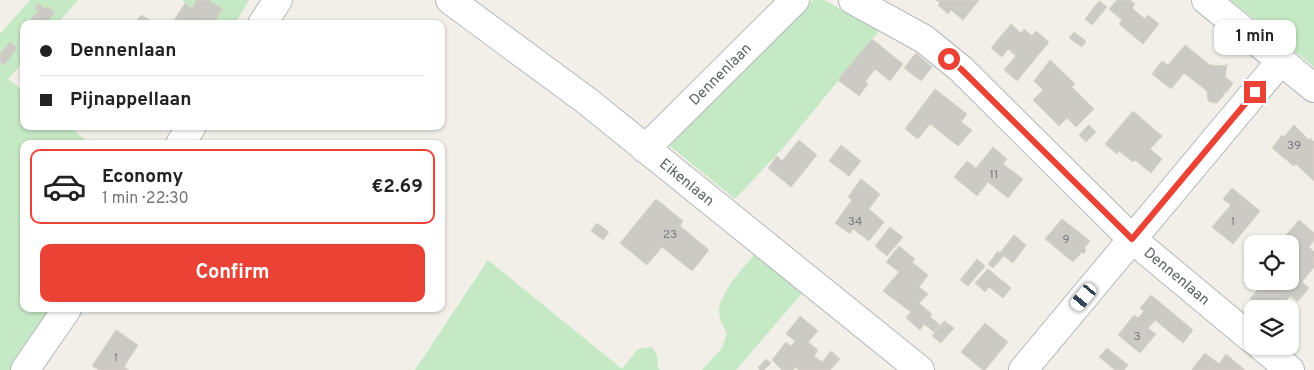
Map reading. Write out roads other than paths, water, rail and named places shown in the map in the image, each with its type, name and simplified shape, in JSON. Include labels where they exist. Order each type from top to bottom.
[{"type":"street","points":[[265,20],[278,0]]},
{"type":"street","name":"Eikenlaan","points":[[450,0],[587,101],[920,370]]},
{"type":"street","name":"Dennenlaan","points":[[645,148],[796,0]]},
{"type":"street","name":"Dennenlaan","points":[[853,0],[924,40],[961,69],[1132,239],[1244,332]]},
{"type":"street","points":[[1206,0],[1314,88]]},
{"type":"street","points":[[1023,370],[1280,62]]},
{"type":"street","points":[[25,370],[65,312]]},
{"type":"street","points":[[1272,355],[1290,370]]}]
